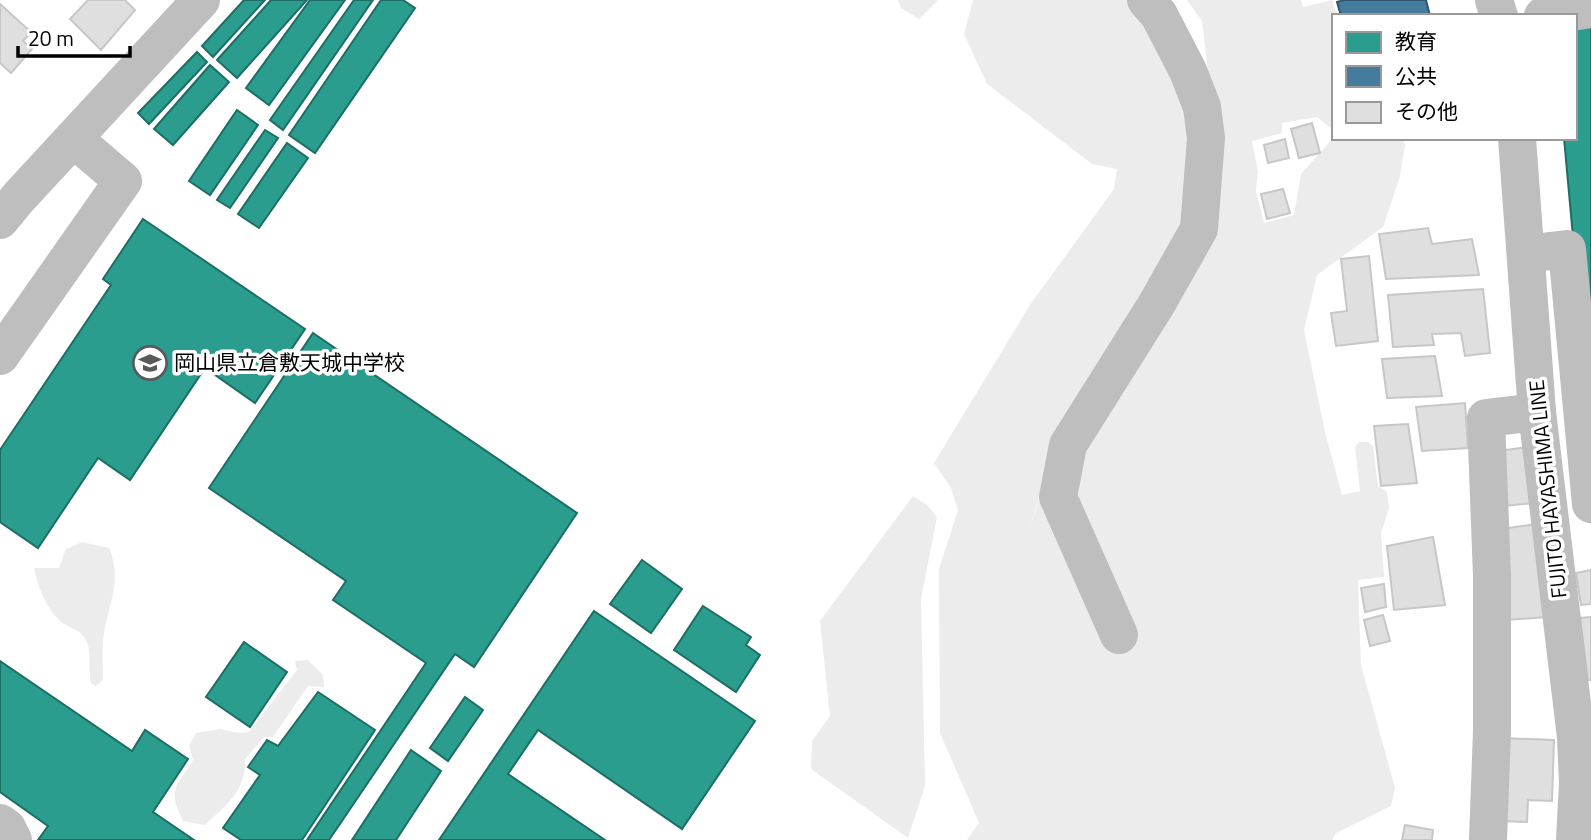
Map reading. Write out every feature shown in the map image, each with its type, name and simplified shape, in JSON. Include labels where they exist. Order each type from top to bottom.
[{"type":"street","points":[[6,200],[74,139],[201,0]]},
{"type":"street","points":[[1119,635],[1058,497],[1069,445],[1156,305],[1199,229],[1206,138],[1202,107],[1159,15],[1146,0]]},
{"type":"street","points":[[1557,14],[1591,9]]},
{"type":"street","points":[[0,356],[124,181],[74,139]]},
{"type":"street","name":"FUJITO HAYASHIMA LINE","points":[[1517,140],[1538,412],[1576,737],[1578,783],[1575,840]]},
{"type":"street","points":[[1526,254],[1567,249],[1591,504]]},
{"type":"street","points":[[1488,840],[1492,731],[1492,576],[1486,418],[1538,412]]},
{"type":"street","points":[[0,823],[7,828],[13,840]]},
{"type":"shaded area","points":[[898,0],[938,0],[919,19],[901,8]]},
{"type":"shaded area","points":[[973,0],[1134,0],[1150,21],[1186,86],[1197,119],[1198,141],[1188,226],[1058,438],[1029,529],[1041,494],[1079,446],[1157,324],[1209,226],[1214,122],[1202,21],[1187,0],[1301,0],[1303,7],[1332,0],[1336,14],[1332,14],[1332,129],[1317,117],[1282,123],[1282,133],[1252,141],[1258,172],[1256,191],[1264,223],[1294,215],[1301,174],[1332,139],[1403,140],[1405,145],[1400,176],[1383,227],[1317,275],[1304,330],[1325,432],[1342,495],[1360,491],[1355,447],[1359,442],[1368,442],[1373,446],[1378,486],[1387,492],[1389,508],[1381,533],[1384,577],[1358,580],[1361,665],[1395,788],[1391,806],[1336,833],[1332,840],[967,840],[979,823],[940,733],[939,569],[958,510],[951,488],[934,463],[1030,305],[1114,189],[1117,169],[1092,164],[987,84],[964,34]]},
{"type":"shaded area","points":[[913,496],[927,505],[937,517],[921,599],[925,786],[908,838],[811,769],[812,741],[830,716],[820,621]]},
{"type":"shaded area","points":[[82,542],[109,548],[115,573],[103,641],[103,680],[96,686],[91,683],[86,640],[80,632],[60,621],[50,609],[40,590],[34,568],[59,568],[66,549]]},
{"type":"shaded area","points":[[308,660],[323,675],[324,687],[308,686],[273,737],[264,737],[245,759],[245,770],[238,789],[220,811],[204,825],[183,821],[175,795],[178,783],[193,760],[189,746],[196,733],[220,729],[249,732],[297,670],[295,661]]},
{"type":"building: 教育","points":[[244,0],[265,0],[213,57],[202,46]]},
{"type":"building: 教育","points":[[271,0],[307,0],[237,78],[217,60]]},
{"type":"building: 教育","points":[[310,0],[345,0],[269,105],[246,88]]},
{"type":"building: 教育","points":[[354,0],[373,0],[283,130],[270,120]]},
{"type":"building: 教育","points":[[381,0],[403,0],[415,8],[315,153],[289,135]]},
{"type":"building: 教育","points":[[1591,25],[1591,434],[1564,140],[1577,140],[1577,26]]},
{"type":"building: 教育","points":[[197,52],[207,62],[149,124],[138,113]]},
{"type":"building: 教育","points":[[210,65],[229,82],[173,145],[154,129]]},
{"type":"building: 教育","points":[[237,110],[258,125],[210,195],[189,181]]},
{"type":"building: 教育","points":[[265,130],[278,138],[230,208],[217,200]]},
{"type":"building: 教育","points":[[287,143],[308,158],[259,228],[238,214]]},
{"type":"building: 教育","points":[[143,219],[305,329],[255,403],[205,368],[130,480],[98,458],[38,548],[0,522],[0,450],[111,285],[103,279]]},
{"type":"building: 教育","points":[[313,333],[577,513],[474,667],[455,654],[329,840],[307,840],[426,663],[333,600],[346,581],[209,488]]},
{"type":"building: 教育","points":[[642,560],[682,589],[651,633],[610,604]]},
{"type":"building: 教育","points":[[703,606],[751,637],[746,645],[760,655],[736,692],[674,650]]},
{"type":"building: 教育","points":[[594,611],[755,721],[682,829],[538,730],[508,774],[605,840],[439,840]]},
{"type":"building: 教育","points":[[244,642],[287,672],[250,727],[206,697]]},
{"type":"building: 教育","points":[[0,661],[132,751],[145,730],[188,759],[153,812],[194,840],[38,840],[48,826],[0,792]]},
{"type":"building: 教育","points":[[318,692],[375,730],[302,840],[241,840],[223,828],[260,775],[248,767],[267,740],[278,746]]},
{"type":"building: 教育","points":[[465,697],[483,710],[448,761],[430,748]]},
{"type":"building: 教育","points":[[411,750],[441,771],[396,840],[352,840]]},
{"type":"building: 公共","points":[[1426,0],[1430,14],[1340,14],[1337,2]]},
{"type":"building: その他","points":[[88,0],[125,0],[135,10],[101,50],[70,19]]},
{"type":"building: その他","points":[[0,4],[31,32],[23,41],[32,49],[11,73],[0,63]]},
{"type":"building: その他","points":[[1312,123],[1320,153],[1299,158],[1291,129]]},
{"type":"building: その他","points":[[1285,139],[1289,158],[1268,163],[1264,145]]},
{"type":"building: その他","points":[[1283,189],[1290,213],[1267,219],[1261,194]]},
{"type":"building: その他","points":[[1428,228],[1432,244],[1472,239],[1479,275],[1386,279],[1379,234]]},
{"type":"building: その他","points":[[1369,256],[1378,341],[1336,346],[1331,313],[1347,311],[1341,259]]},
{"type":"building: その他","points":[[1483,289],[1490,353],[1465,356],[1461,333],[1432,334],[1434,345],[1393,347],[1388,295]]},
{"type":"building: その他","points":[[1435,356],[1442,396],[1387,398],[1382,359]]},
{"type":"building: その他","points":[[1465,403],[1468,448],[1422,451],[1416,407]]},
{"type":"building: その他","points":[[1408,424],[1417,483],[1381,486],[1374,426]]},
{"type":"building: その他","points":[[1529,447],[1534,503],[1504,506],[1497,451]]},
{"type":"building: その他","points":[[1538,524],[1547,617],[1505,620],[1500,529]]},
{"type":"building: その他","points":[[1433,537],[1445,605],[1394,610],[1387,546]]},
{"type":"building: その他","points":[[1591,570],[1591,604],[1581,605],[1576,573]]},
{"type":"building: その他","points":[[1384,584],[1386,607],[1365,612],[1361,588]]},
{"type":"building: その他","points":[[1383,615],[1390,641],[1370,646],[1364,620]]},
{"type":"building: その他","points":[[1591,617],[1591,680],[1588,680],[1580,618]]},
{"type":"building: その他","points":[[1503,738],[1554,740],[1552,801],[1528,800],[1527,822],[1500,821]]},
{"type":"building: その他","points":[[1405,825],[1433,830],[1432,840],[1402,840]]},
{"type":"place","name":"岡山県立倉敷天城中学校","points":[[150,363]]}]
